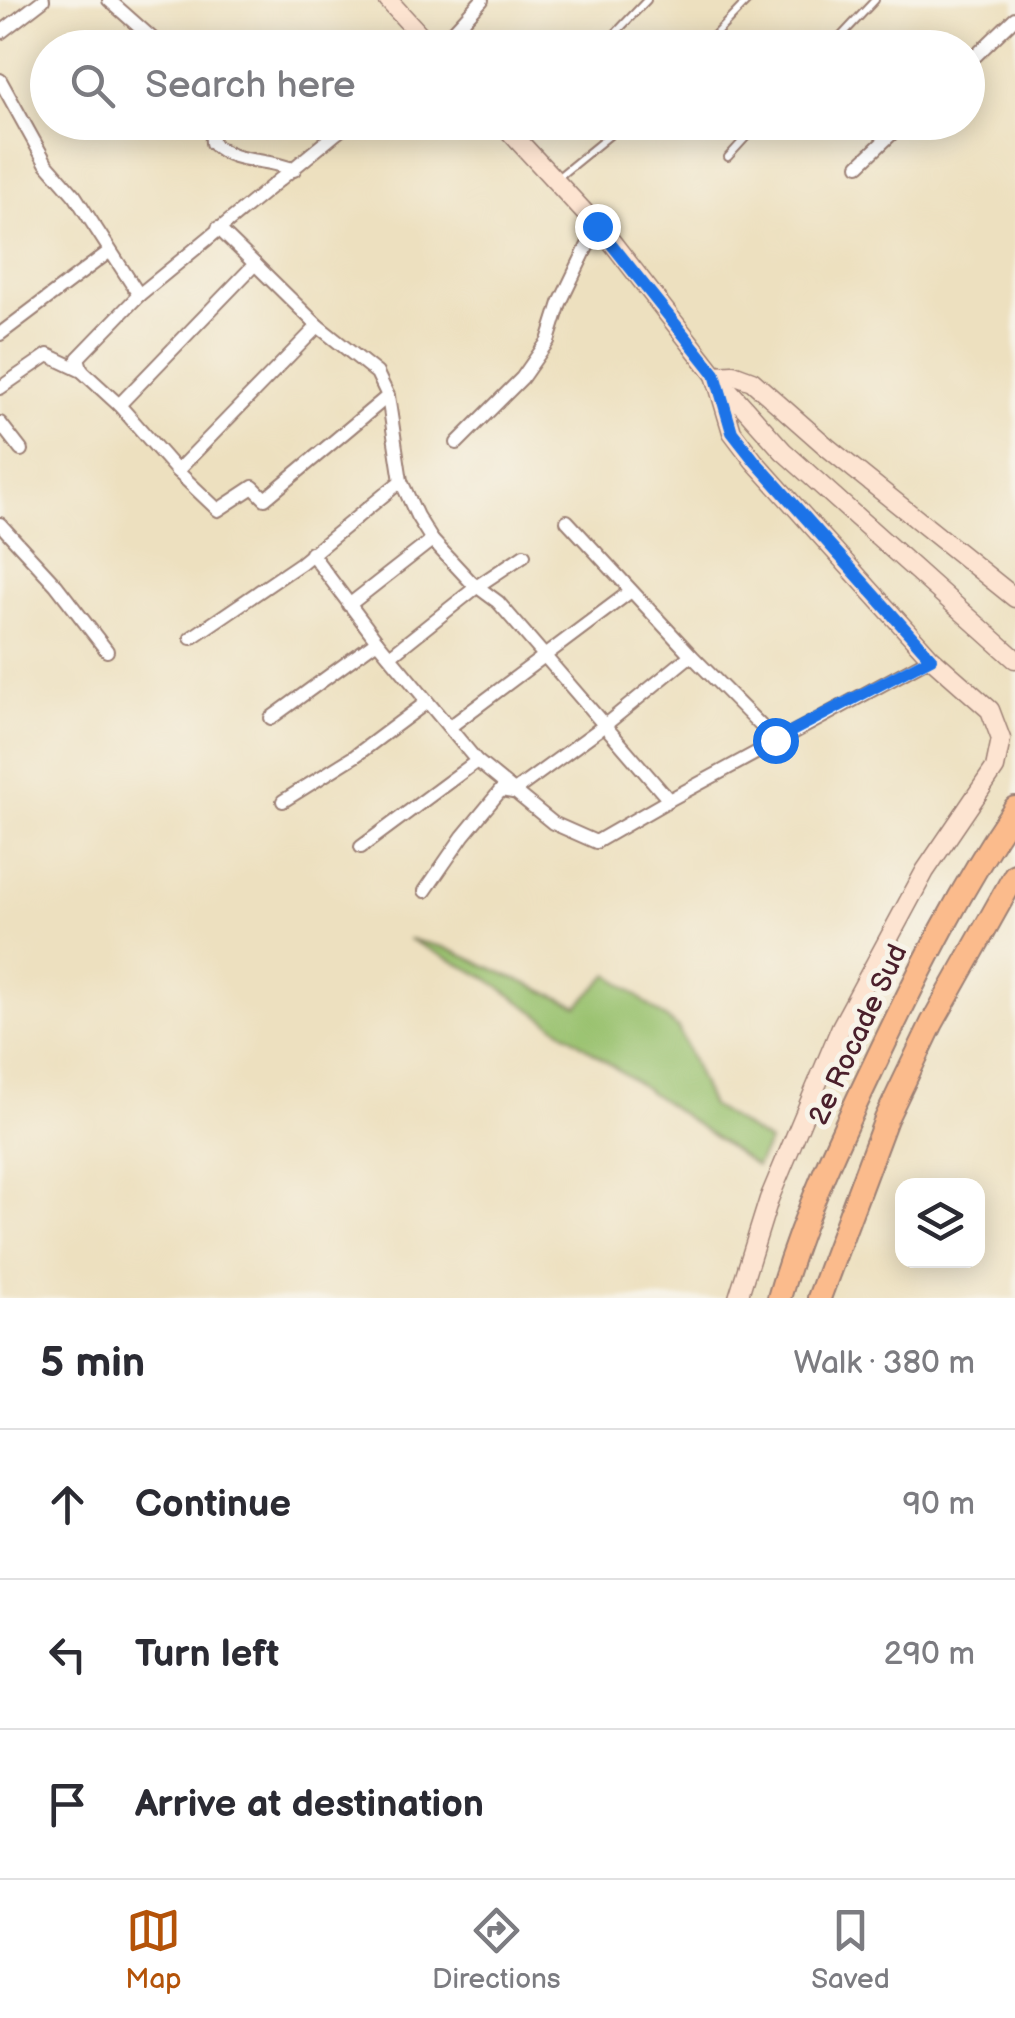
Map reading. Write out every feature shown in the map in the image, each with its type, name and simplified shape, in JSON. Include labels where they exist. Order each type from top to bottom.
[{"type":"highway","name":"2e Rocade Sud","points":[[780,1298],[828,1168],[878,1056],[953,906],[1015,808]]},
{"type":"highway","points":[[819,1298],[894,1103],[932,1023],[1015,875]]},
{"type":"main road","points":[[388,0],[417,30]]},
{"type":"main road","points":[[517,140],[597,226],[715,374],[783,451],[1015,660]]},
{"type":"main road","points":[[715,374],[733,374],[752,381],[827,447],[1015,598]]},
{"type":"main road","points":[[715,374],[732,432],[931,658],[990,710],[998,724],[1000,754],[995,768],[926,872],[841,1027],[769,1199],[738,1298]]},
{"type":"street","points":[[0,33],[43,0]]},
{"type":"street","points":[[109,0],[143,30]]},
{"type":"street","points":[[453,30],[482,0]]},
{"type":"street","points":[[985,47],[1015,18]]},
{"type":"street","points":[[0,80],[30,134]]},
{"type":"street","points":[[33,140],[139,295]]},
{"type":"street","points":[[212,140],[236,159],[275,161],[294,170]]},
{"type":"street","points":[[82,371],[78,358],[139,295],[329,140]]},
{"type":"street","points":[[859,165],[885,140]]},
{"type":"street","points":[[457,443],[522,378],[548,341],[560,302],[597,226]]},
{"type":"street","points":[[218,228],[318,326],[377,373],[388,396],[401,481],[432,540],[545,654],[669,800]]},
{"type":"street","points":[[0,334],[110,251]]},
{"type":"street","points":[[119,405],[256,264]]},
{"type":"street","points":[[177,470],[318,326]]},
{"type":"street","points":[[0,388],[48,355],[82,371],[218,510],[253,488],[265,499],[388,396]]},
{"type":"street","points":[[0,423],[21,450]]},
{"type":"street","points":[[191,638],[311,554],[401,481]]},
{"type":"street","points":[[568,521],[691,656],[775,740]]},
{"type":"street","points":[[0,524],[56,585],[107,651]]},
{"type":"street","points":[[348,605],[432,540]]},
{"type":"street","points":[[311,554],[348,605],[478,762],[552,823],[596,842],[775,740],[931,658]]},
{"type":"street","points":[[390,656],[478,585],[524,555]]},
{"type":"street","points":[[451,726],[631,591]]},
{"type":"street","points":[[270,718],[378,641]]},
{"type":"street","points":[[425,891],[501,790],[514,792],[691,656]]},
{"type":"street","points":[[282,802],[355,756],[427,702]]},
{"type":"street","points":[[361,847],[478,762]]},
{"type":"lane","points":[[618,30],[647,0]]},
{"type":"lane","points":[[719,30],[748,0]]},
{"type":"lane","points":[[847,30],[875,0]]},
{"type":"lane","points":[[554,180],[604,140]]},
{"type":"lane","points":[[728,157],[744,140]]},
{"type":"green space","points":[[408,939],[443,947],[578,1006],[609,974],[678,1028],[711,1106],[769,1142],[756,1166],[485,977]]},
{"type":"route","points":[[597,226],[715,374],[732,432],[931,658],[775,740]]}]
